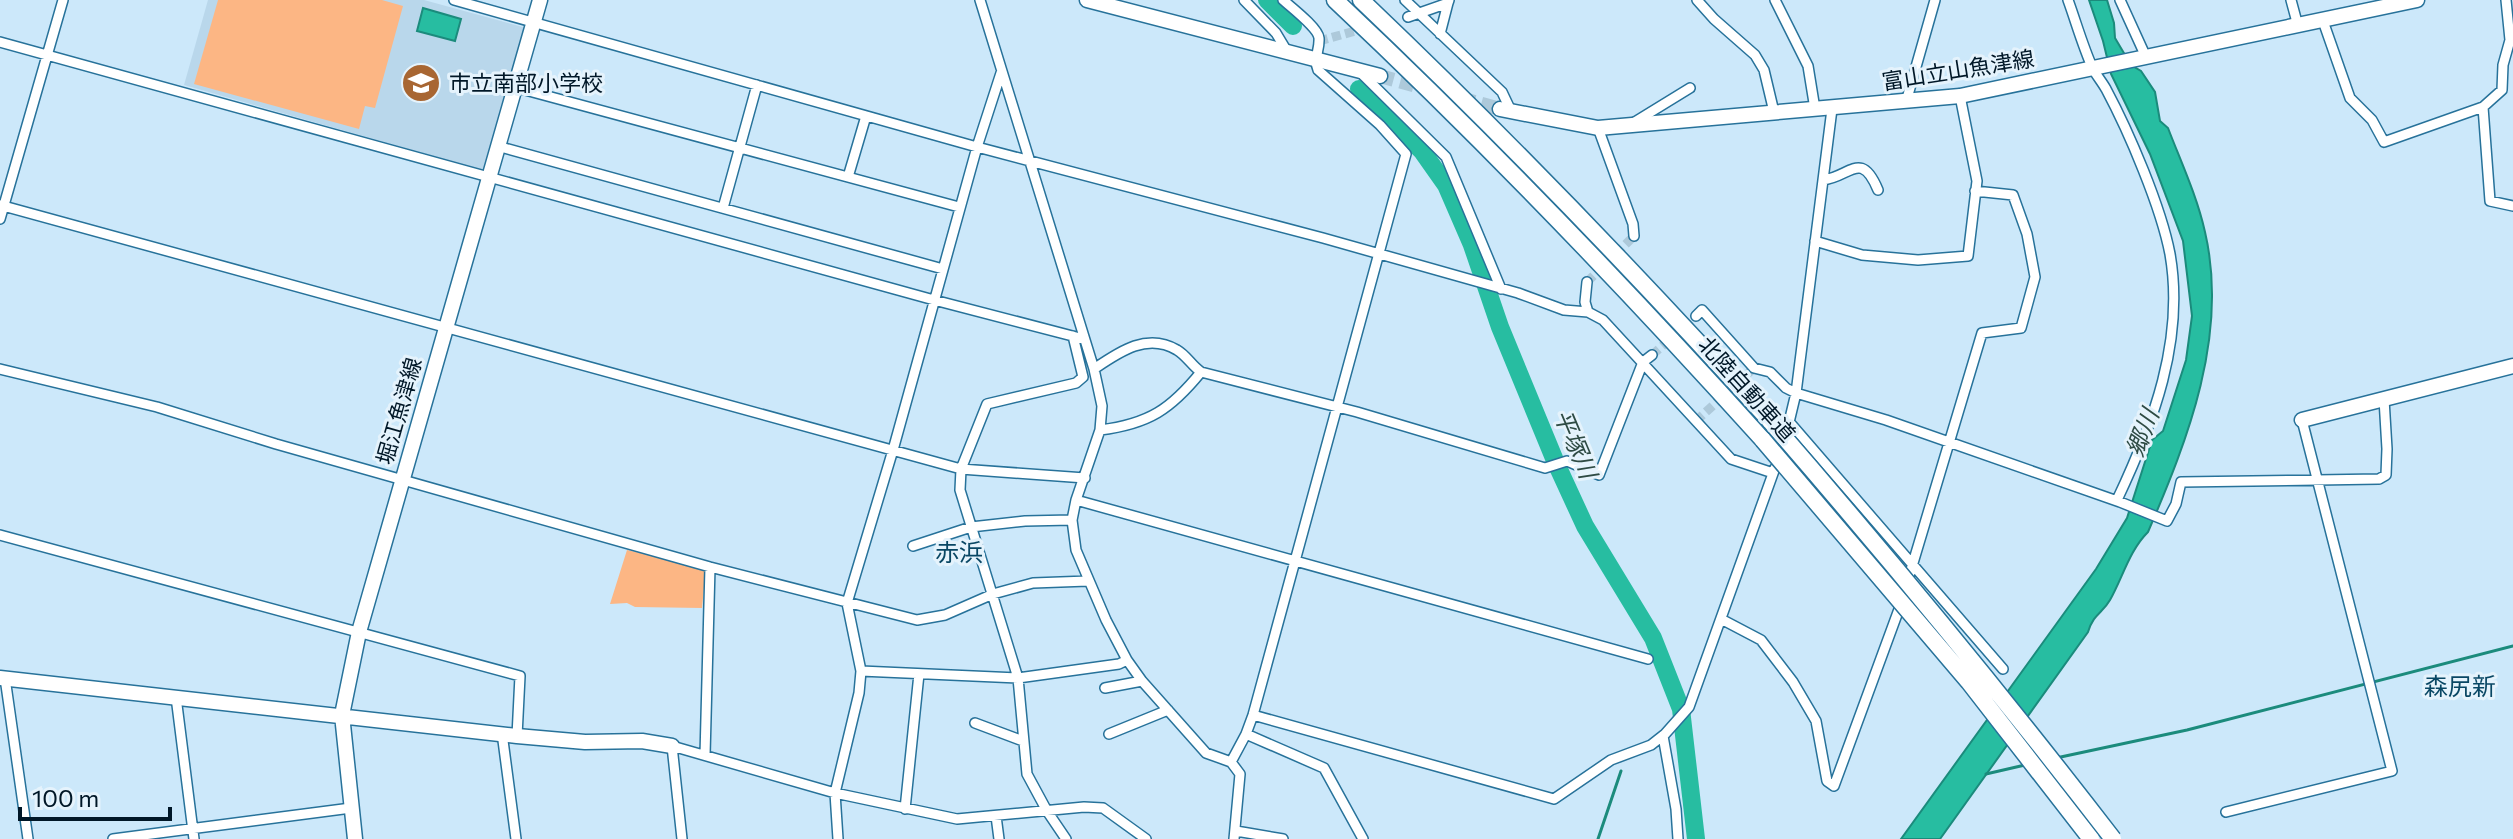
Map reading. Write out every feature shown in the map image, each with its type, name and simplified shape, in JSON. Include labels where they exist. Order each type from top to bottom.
[{"type":"highway","name":"北陸自動車道","points":[[1335,0],[1471,130],[1559,220],[1763,440],[1969,682],[2091,839]]},
{"type":"highway","name":"北陸自動車道","points":[[1361,0],[1573,209],[1771,422],[1983,671],[2113,839]]},
{"type":"main road","name":"堀江魚津線","points":[[355,839],[342,715],[359,632],[540,0]]},
{"type":"main road","points":[[1087,0],[1380,76]]},
{"type":"main road","name":"富山立山魚津線","points":[[1505,110],[1598,128],[1960,96],[2417,0]]},
{"type":"main road","points":[[2302,420],[2513,366]]},
{"type":"main road","points":[[2,678],[585,742],[642,741],[672,746]]},
{"type":"street","points":[[0,219],[63,0]]},
{"type":"street","points":[[454,0],[977,147],[1028,158],[1472,280],[1564,310],[1588,312],[1603,320],[1731,459],[1773,473]]},
{"type":"street","points":[[980,0],[1094,369],[1102,406],[1100,430],[1072,520],[1076,550],[1127,660],[1142,681],[1206,753],[1231,762],[1240,774],[1235,835],[1283,839]]},
{"type":"street","points":[[1244,0],[1276,33],[1288,53]]},
{"type":"street","points":[[1231,762],[1253,715],[1376,254],[1406,154],[1380,125],[1318,70],[1314,60],[1319,41],[1317,32],[1283,0]]},
{"type":"street","points":[[1405,0],[1413,14],[1440,34],[1502,92],[1505,110]]},
{"type":"street","points":[[1697,0],[1755,55],[1764,70],[1774,112]]},
{"type":"street","points":[[1775,0],[1808,66],[1815,109]]},
{"type":"street","points":[[1906,102],[1935,0]]},
{"type":"street","points":[[2068,0],[2154,198],[2170,253],[2174,297],[2168,365],[2138,456],[2119,501]]},
{"type":"street","points":[[2120,0],[2146,57]]},
{"type":"street","points":[[2291,0],[2298,26]]},
{"type":"street","points":[[2323,21],[2350,98],[2372,120],[2384,142],[2483,107],[2502,90],[2503,65],[2510,40],[2506,0]]},
{"type":"street","points":[[1413,14],[1448,2]]},
{"type":"street","points":[[1440,34],[1448,2]]},
{"type":"street","points":[[0,42],[1084,339]]},
{"type":"street","points":[[1359,71],[1446,157],[1501,289]]},
{"type":"street","points":[[838,839],[835,793],[859,693],[861,671],[847,603],[893,450],[959,207],[1001,73]]},
{"type":"street","points":[[723,208],[757,85]]},
{"type":"street","points":[[514,87],[959,207]]},
{"type":"street","points":[[1631,125],[1690,88]]},
{"type":"street","points":[[1815,241],[1862,255],[1918,260],[1968,256],[1977,181],[1960,96]]},
{"type":"street","points":[[2483,107],[2490,201],[2513,206]]},
{"type":"street","points":[[1253,715],[1554,799],[1611,760],[1651,745],[1665,734],[1689,707],[1791,424],[1832,109]]},
{"type":"street","points":[[848,177],[866,116]]},
{"type":"street","points":[[1598,128],[1633,224],[1634,236]]},
{"type":"street","points":[[497,146],[943,269]]},
{"type":"street","points":[[1823,180],[1833,179],[1853,167],[1863,168],[1870,173],[1878,190]]},
{"type":"street","points":[[1721,619],[1761,640],[1793,682],[1816,721],[1827,781],[1834,786],[1896,619],[1982,333],[2021,328],[2035,277],[2027,234],[2013,195],[1975,191]]},
{"type":"street","points":[[2,206],[961,469],[1085,478]]},
{"type":"street","points":[[1587,282],[1585,302],[1588,312]]},
{"type":"street","points":[[1696,316],[1702,310],[1754,368],[1770,372],[1796,393],[1886,420],[2119,501],[2167,521],[2176,504],[2181,482],[2379,479],[2386,475],[2384,399]]},
{"type":"street","points":[[1066,839],[1027,774],[1018,678],[960,490],[961,469],[987,404],[1076,383],[1083,377],[1073,336]]},
{"type":"street","points":[[1094,369],[1122,350],[1148,342],[1177,349],[1201,372],[1335,406],[1545,468],[1567,461],[1599,475],[1643,362],[1652,355]]},
{"type":"street","points":[[0,369],[157,407],[276,444],[710,567],[917,620],[945,615],[993,594],[1033,583],[1088,581]]},
{"type":"street","points":[[1100,430],[1128,426],[1163,412],[1181,397],[1201,372]]},
{"type":"street","points":[[2226,812],[2392,771],[2302,420]]},
{"type":"street","points":[[1791,424],[2003,669]]},
{"type":"street","points":[[1076,500],[1648,659]]},
{"type":"street","points":[[913,546],[971,527],[1072,520]]},
{"type":"street","points":[[0,535],[520,676],[510,734],[516,839]]},
{"type":"street","points":[[705,755],[710,567]]},
{"type":"street","points":[[861,671],[1018,678],[1119,664],[1127,660]]},
{"type":"street","points":[[905,809],[919,674]]},
{"type":"street","points":[[2,678],[28,839]]},
{"type":"street","points":[[1105,688],[1142,681]]},
{"type":"street","points":[[176,697],[194,839]]},
{"type":"street","points":[[1109,734],[1168,710]]},
{"type":"street","points":[[975,723],[1023,741]]},
{"type":"street","points":[[1246,734],[1324,768],[1363,839]]},
{"type":"street","points":[[1665,734],[1678,839]]},
{"type":"street","points":[[682,839],[672,746],[835,793],[957,819],[1084,807],[1103,808],[1146,839]]},
{"type":"street","points":[[113,839],[351,808]]},
{"type":"street","points":[[996,816],[999,839]]},
{"type":"shaded area","points":[[208,0],[424,0],[526,28],[483,170],[184,85]]},
{"type":"shaded area","points":[[218,0],[382,0],[403,6],[375,108],[365,106],[359,129],[194,84]]},
{"type":"shaded area","points":[[2089,0],[2107,0],[2115,38],[2131,65],[2141,71],[2155,92],[2160,121],[2168,128],[2202,219],[2211,271],[2212,309],[2200,386],[2177,460],[2148,532],[2131,556],[2107,605],[2095,617],[2088,632],[1940,839],[1901,839],[2096,569],[2127,518],[2152,440],[2163,431],[2186,360],[2192,316],[2183,241],[2150,154],[2111,74]]},
{"type":"shaded area","points":[[423,8],[461,19],[455,41],[417,31]]},
{"type":"shaded area","points":[[627,550],[706,568],[702,608],[610,604]]},
{"type":"waterway","name":"平塚川","points":[[1267,0],[1293,26]]},
{"type":"waterway","name":"平塚川","points":[[1359,89],[1422,151],[1446,185],[1556,463],[1585,526],[1653,638],[1681,709],[1696,839]]},
{"type":"waterway","points":[[2056,758],[2187,730],[2513,646]]},
{"type":"waterway","points":[[1986,774],[2025,765]]},
{"type":"waterway","points":[[1598,839],[1621,771]]},
{"type":"tunnel","points":[[1319,41],[1366,28]]},
{"type":"tunnel","points":[[1380,76],[1500,109]]},
{"type":"tunnel","points":[[1587,282],[1634,236]]},
{"type":"tunnel","points":[[1652,355],[1696,316]]},
{"type":"tunnel","points":[[1696,421],[1754,368]]},
{"type":"place","name":"市立南部小学校","points":[[421,83]]},
{"type":"district","name":"赤浜","points":[[959,553]]},
{"type":"district","name":"森尻新","points":[[2460,687]]},
{"type":"water label","name":"郷川","points":[[2143,433]]}]
